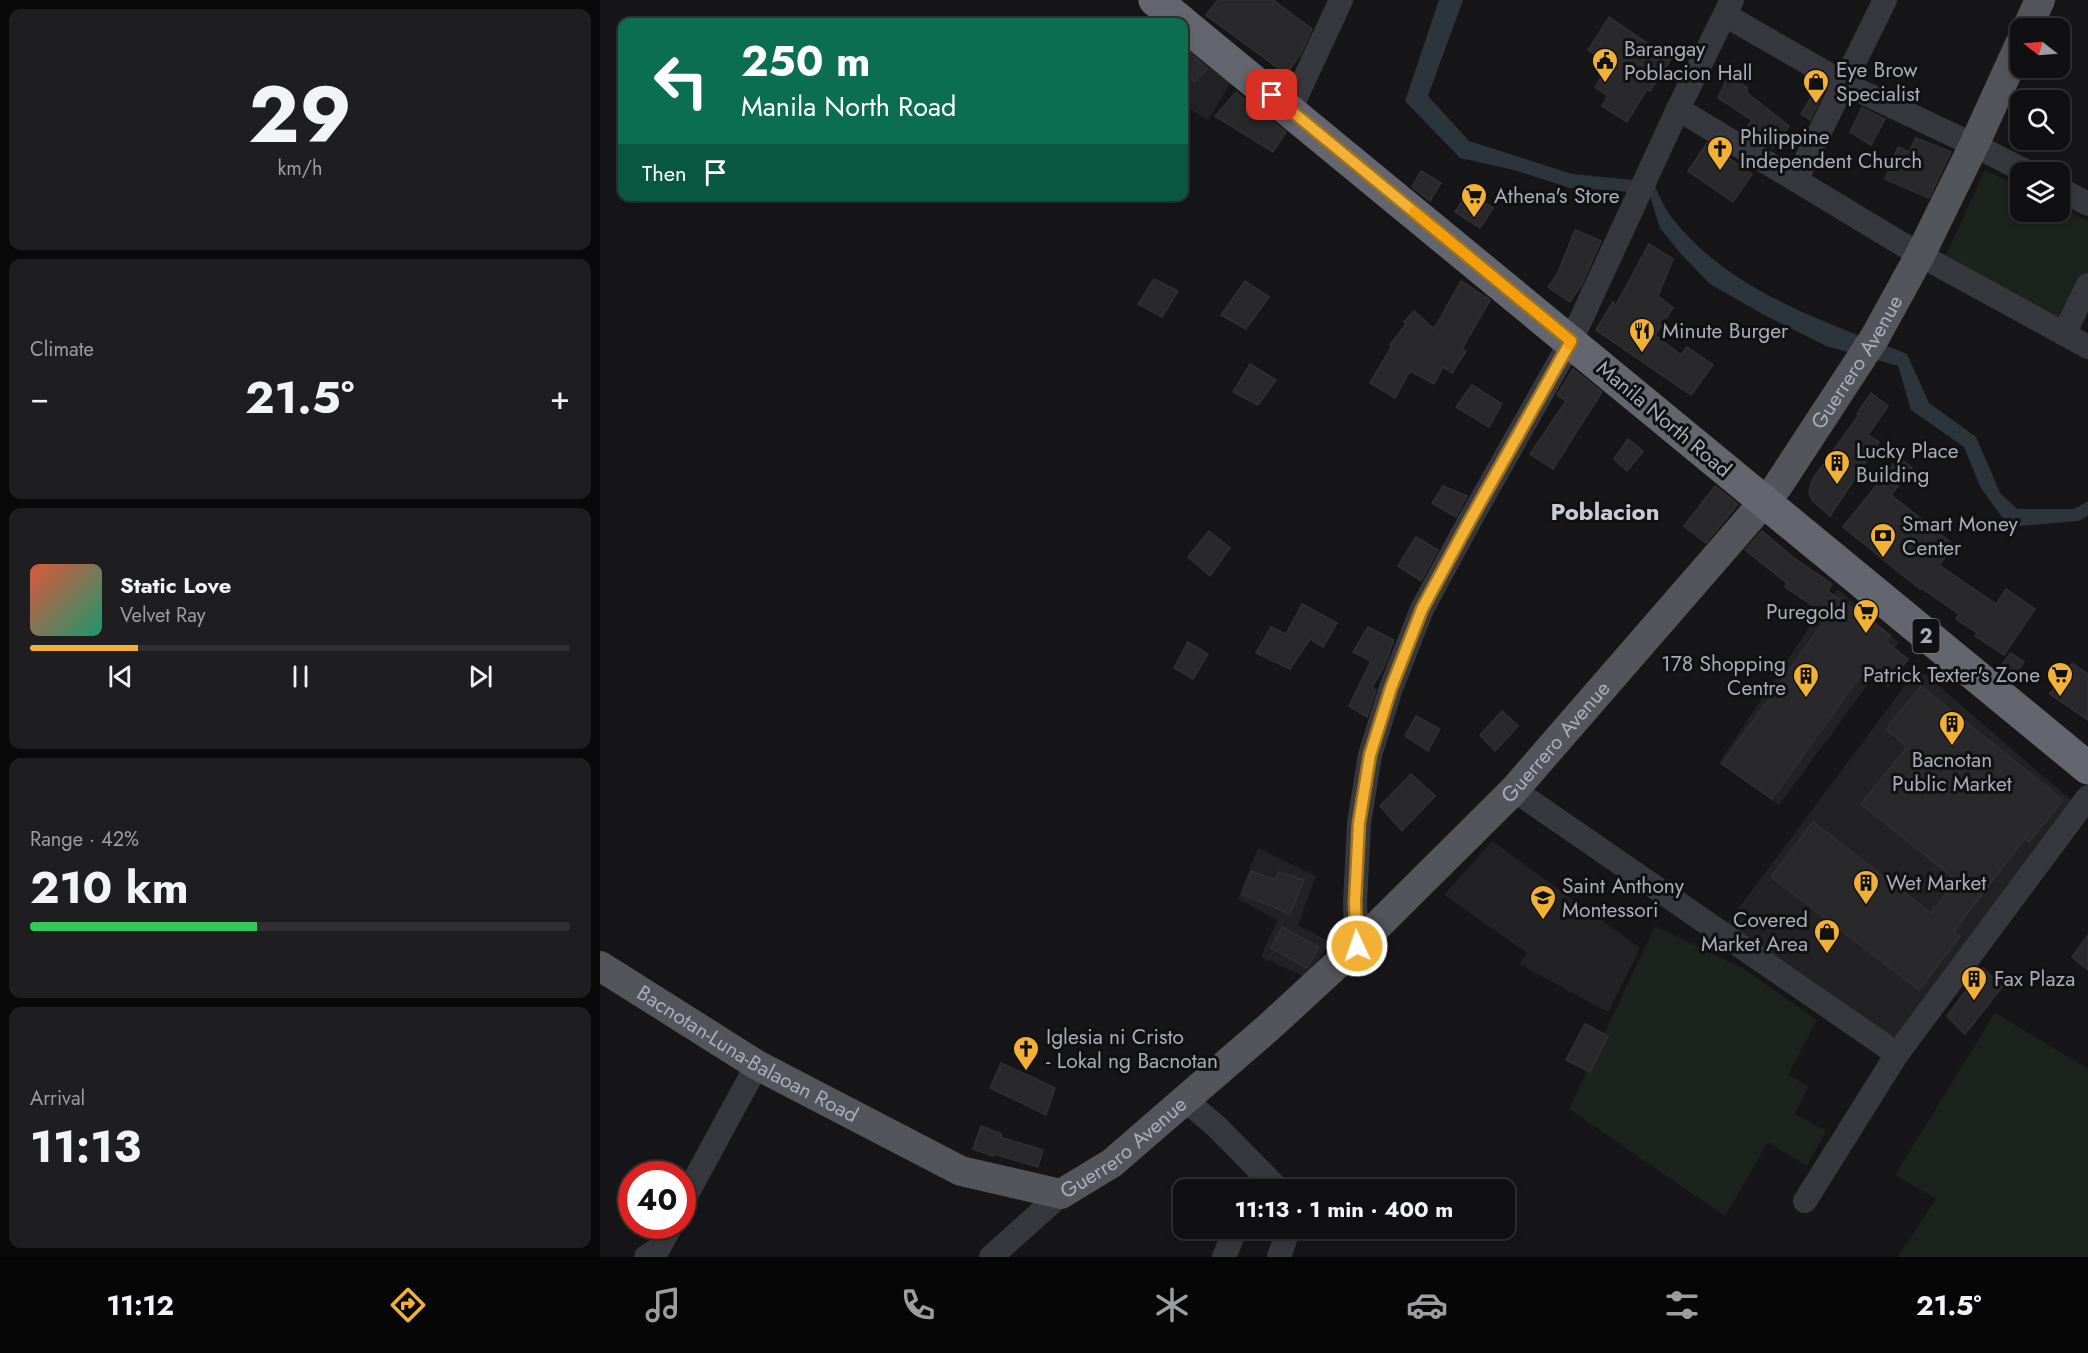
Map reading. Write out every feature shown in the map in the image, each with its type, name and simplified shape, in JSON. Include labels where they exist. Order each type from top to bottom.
[{"type":"highway","name":"Manila North Road","points":[[1155,0],[1177,18]]},
{"type":"highway","name":"Manila North Road","points":[[1188,27],[2088,768]]},
{"type":"main road","points":[[2032,18],[2040,0]]},
{"type":"main road","name":"Guerrero Avenue","points":[[899,1139],[961,1171],[1061,1194],[1112,1163],[1269,1027],[1357,946],[1514,790],[1777,487],[1868,348],[1920,255],[2010,66]]},
{"type":"main road","name":"Bacnotan-Luna-Balaoan Road","points":[[600,966],[757,1065],[899,1139]]},
{"type":"street","points":[[1290,110],[1341,0]]},
{"type":"street","points":[[1796,180],[1886,0]]},
{"type":"street","points":[[1357,946],[1355,902],[1359,823],[1370,755],[1391,688],[1422,609],[1571,341],[1678,109],[1729,7],[1845,84],[2010,163]]},
{"type":"street","points":[[1678,109],[1920,255],[2088,347]]},
{"type":"street","points":[[2070,194],[2088,204]]},
{"type":"street","points":[[2064,334],[2088,285]]},
{"type":"street","points":[[1514,790],[1897,1054]]},
{"type":"street","points":[[1805,1201],[1897,1054],[2088,797]]},
{"type":"street","points":[[696,1177],[757,1065]]},
{"type":"street","points":[[1185,1100],[1216,1126],[1254,1179]]},
{"type":"street","points":[[991,1257],[1061,1194]]},
{"type":"street","points":[[646,1257],[658,1249],[664,1239]]},
{"type":"street","points":[[1224,1257],[1231,1239]]},
{"type":"street","points":[[1279,1257],[1285,1239]]},
{"type":"shaded area","points":[[1439,0],[1463,0],[1428,96],[1469,141],[1572,174],[1653,182],[1672,218],[1721,266],[1780,301],[1844,330],[1907,354],[1929,403],[1976,437],[2000,493],[2017,509],[2074,509],[2088,501],[2088,516],[2078,521],[2009,527],[1981,488],[1964,447],[1911,410],[1898,366],[1826,346],[1766,316],[1710,284],[1660,228],[1649,193],[1570,188],[1514,170],[1460,158],[1405,101]]},
{"type":"shaded area","points":[[1188,44],[1231,82],[1208,120],[1188,108]]},
{"type":"shaded area","points":[[1985,170],[2010,182],[2010,222],[2070,222],[2070,212],[2088,221],[2088,273],[2065,327],[1943,261]]},
{"type":"shaded area","name":"178 Shopping Centre","points":[[1838,589],[1899,642],[1779,805],[1719,763],[1818,614]]},
{"type":"shaded area","points":[[1918,668],[2072,801],[1900,1050],[1726,925]]},
{"type":"shaded area","name":"Saint Anthony Montessori","points":[[1492,841],[1640,948],[1608,1012],[1519,964],[1527,953],[1444,895]]},
{"type":"shaded area","points":[[1258,848],[1316,876],[1298,925],[1330,942],[1307,978],[1261,957],[1277,920],[1238,899]]},
{"type":"shaded area","points":[[1655,926],[1744,969],[1817,1020],[1788,1075],[1809,1086],[1795,1114],[1826,1131],[1807,1166],[1768,1142],[1725,1216],[1569,1109]]},
{"type":"shaded area","points":[[1995,1013],[2088,1069],[2088,1257],[1898,1257],[1936,1199],[1895,1175]]},
{"type":"building","points":[[1218,0],[1273,0],[1312,29],[1300,55],[1286,74],[1206,15]]},
{"type":"building","points":[[1609,17],[1671,59],[1650,91],[1647,89],[1627,122],[1602,106],[1608,96],[1595,87],[1609,64],[1588,50]]},
{"type":"building","points":[[1188,52],[1207,69],[1194,82],[1188,75]]},
{"type":"building","points":[[1728,76],[1748,88],[1746,92],[1789,126],[1773,148],[1746,129],[1752,120],[1718,98]]},
{"type":"building","points":[[1817,88],[1824,92],[1810,120],[1801,114]]},
{"type":"building","points":[[1236,92],[1286,132],[1273,152],[1215,116]]},
{"type":"building","points":[[1862,108],[1885,119],[1871,145],[1850,132]]},
{"type":"building","points":[[1916,138],[1951,152],[1929,198],[1885,179],[1898,147],[1909,152]]},
{"type":"building","name":"Philippine Independent Church","points":[[1707,143],[1752,174],[1733,202],[1688,171]]},
{"type":"building","points":[[1421,171],[1441,183],[1430,201],[1412,187]]},
{"type":"building","points":[[1468,192],[1493,208],[1480,228],[1455,212]]},
{"type":"building","points":[[1575,230],[1601,241],[1582,284],[1570,302],[1548,287],[1557,275]]},
{"type":"building","points":[[1649,244],[1673,259],[1658,296],[1673,308],[1655,335],[1681,355],[1687,347],[1713,365],[1691,395],[1596,330],[1613,302],[1616,305]]},
{"type":"building","points":[[1154,279],[1178,291],[1162,317],[1138,304]]},
{"type":"building","points":[[1245,281],[1269,297],[1246,329],[1221,315]]},
{"type":"building","points":[[1461,281],[1490,300],[1462,349],[1466,351],[1452,373],[1443,367],[1434,384],[1410,371],[1395,398],[1370,383],[1392,346],[1390,345],[1406,324],[1404,322],[1414,311],[1434,329]]},
{"type":"building","points":[[1250,364],[1276,380],[1258,405],[1233,392]]},
{"type":"building","points":[[1573,369],[1602,392],[1553,469],[1530,454],[1566,401],[1557,395]]},
{"type":"building","points":[[1472,385],[1502,404],[1489,427],[1456,407]]},
{"type":"building","points":[[1871,393],[1888,406],[1868,435],[1879,442],[1830,516],[1812,500],[1809,492],[1812,480],[1859,415],[1857,414]]},
{"type":"building","points":[[1628,439],[1643,451],[1627,471],[1614,459]]},
{"type":"building","points":[[1899,457],[1912,468],[1891,495],[1954,545],[1939,565],[1996,604],[2006,589],[2035,609],[2004,655],[1975,636],[1977,633],[1956,619],[1959,614],[1920,589],[1843,527]]},
{"type":"building","points":[[1443,486],[1467,496],[1456,517],[1432,503]]},
{"type":"building","points":[[1715,486],[1738,504],[1706,543],[1684,526]]},
{"type":"building","points":[[1209,531],[1230,548],[1210,576],[1188,557]]},
{"type":"building","name":"178 Shopping Centre","points":[[1762,531],[1794,558],[1832,584],[1828,591],[1890,635],[1885,641],[1908,659],[1888,686],[1865,669],[1772,799],[1722,764],[1828,616],[1785,587],[1787,583],[1745,550]]},
{"type":"building","points":[[1416,537],[1438,550],[1421,581],[1398,566]]},
{"type":"building","points":[[1302,604],[1337,623],[1323,647],[1310,639],[1290,669],[1256,653],[1271,627],[1286,634]]},
{"type":"building","points":[[1368,627],[1394,640],[1384,667],[1372,687],[1376,690],[1367,717],[1349,706],[1371,661],[1353,652]]},
{"type":"building","points":[[1188,642],[1208,654],[1193,679],[1174,668]]},
{"type":"building","points":[[2011,653],[2024,662],[2014,675],[2001,666]]},
{"type":"building","points":[[2072,663],[2088,674],[2088,720],[2050,694]]},
{"type":"building","points":[[1921,686],[2063,800],[2029,842],[2025,838],[1954,931],[1960,936],[1919,990],[1771,877],[1813,822],[1931,913],[1956,880],[1861,804],[1907,747],[1886,729]]},
{"type":"building","points":[[1502,711],[1518,726],[1495,751],[1480,735]]},
{"type":"building","points":[[1416,716],[1440,729],[1428,751],[1405,736]]},
{"type":"building","points":[[1411,774],[1435,796],[1402,831],[1380,806]]},
{"type":"building","points":[[1251,871],[1275,880],[1279,872],[1304,880],[1290,914],[1242,894]]},
{"type":"building","points":[[1282,927],[1319,947],[1307,968],[1271,948]]},
{"type":"building","points":[[2088,935],[2088,970],[2072,957]]},
{"type":"building","name":"Fax Plaza","points":[[1983,968],[2002,987],[1965,1034],[1947,1016]]},
{"type":"building","points":[[1585,1024],[1608,1036],[1590,1072],[1566,1060]]},
{"type":"building","points":[[1001,1063],[1055,1088],[1046,1115],[990,1088]]},
{"type":"building","points":[[981,1126],[1002,1134],[1000,1137],[1043,1150],[1038,1167],[973,1149]]},
{"type":"slow traffic","points":[[1414,212],[1571,341],[1569,345]]},
{"type":"place","name":"Barangay Poblacion Hall","points":[[1605,84]]},
{"type":"place","name":"Eye Brow Specialist","points":[[1816,105]]},
{"type":"place","name":"Philippine Independent Church","points":[[1720,172]]},
{"type":"place","name":"Athena's Store","points":[[1474,219]]},
{"type":"place","name":"Minute Burger","points":[[1642,354]]},
{"type":"place","name":"Lucky Place Building","points":[[1837,486]]},
{"type":"place","name":"Smart Money Center","points":[[1883,559]]},
{"type":"place","name":"Puregold","points":[[1866,635]]},
{"type":"place","name":"Patrick Texter's Zone","points":[[2060,698]]},
{"type":"place","name":"178 Shopping Centre","points":[[1806,699]]},
{"type":"place","name":"Bacnotan Public Market","points":[[1952,747]]},
{"type":"place","name":"Wet Market","points":[[1866,906]]},
{"type":"place","name":"Saint Anthony Montessori","points":[[1543,921]]},
{"type":"place","name":"Covered Market Area","points":[[1827,955]]},
{"type":"place","name":"Fax Plaza","points":[[1974,1002]]},
{"type":"place","name":"Iglesia ni Cristo - Lokal ng Bacnotan","points":[[1026,1072]]},
{"type":"district","name":"Poblacion","points":[[1605,512]]},
{"type":"route","points":[[1272,95],[1571,341],[1422,609],[1391,688],[1370,755],[1359,823],[1355,902],[1357,946]]}]
